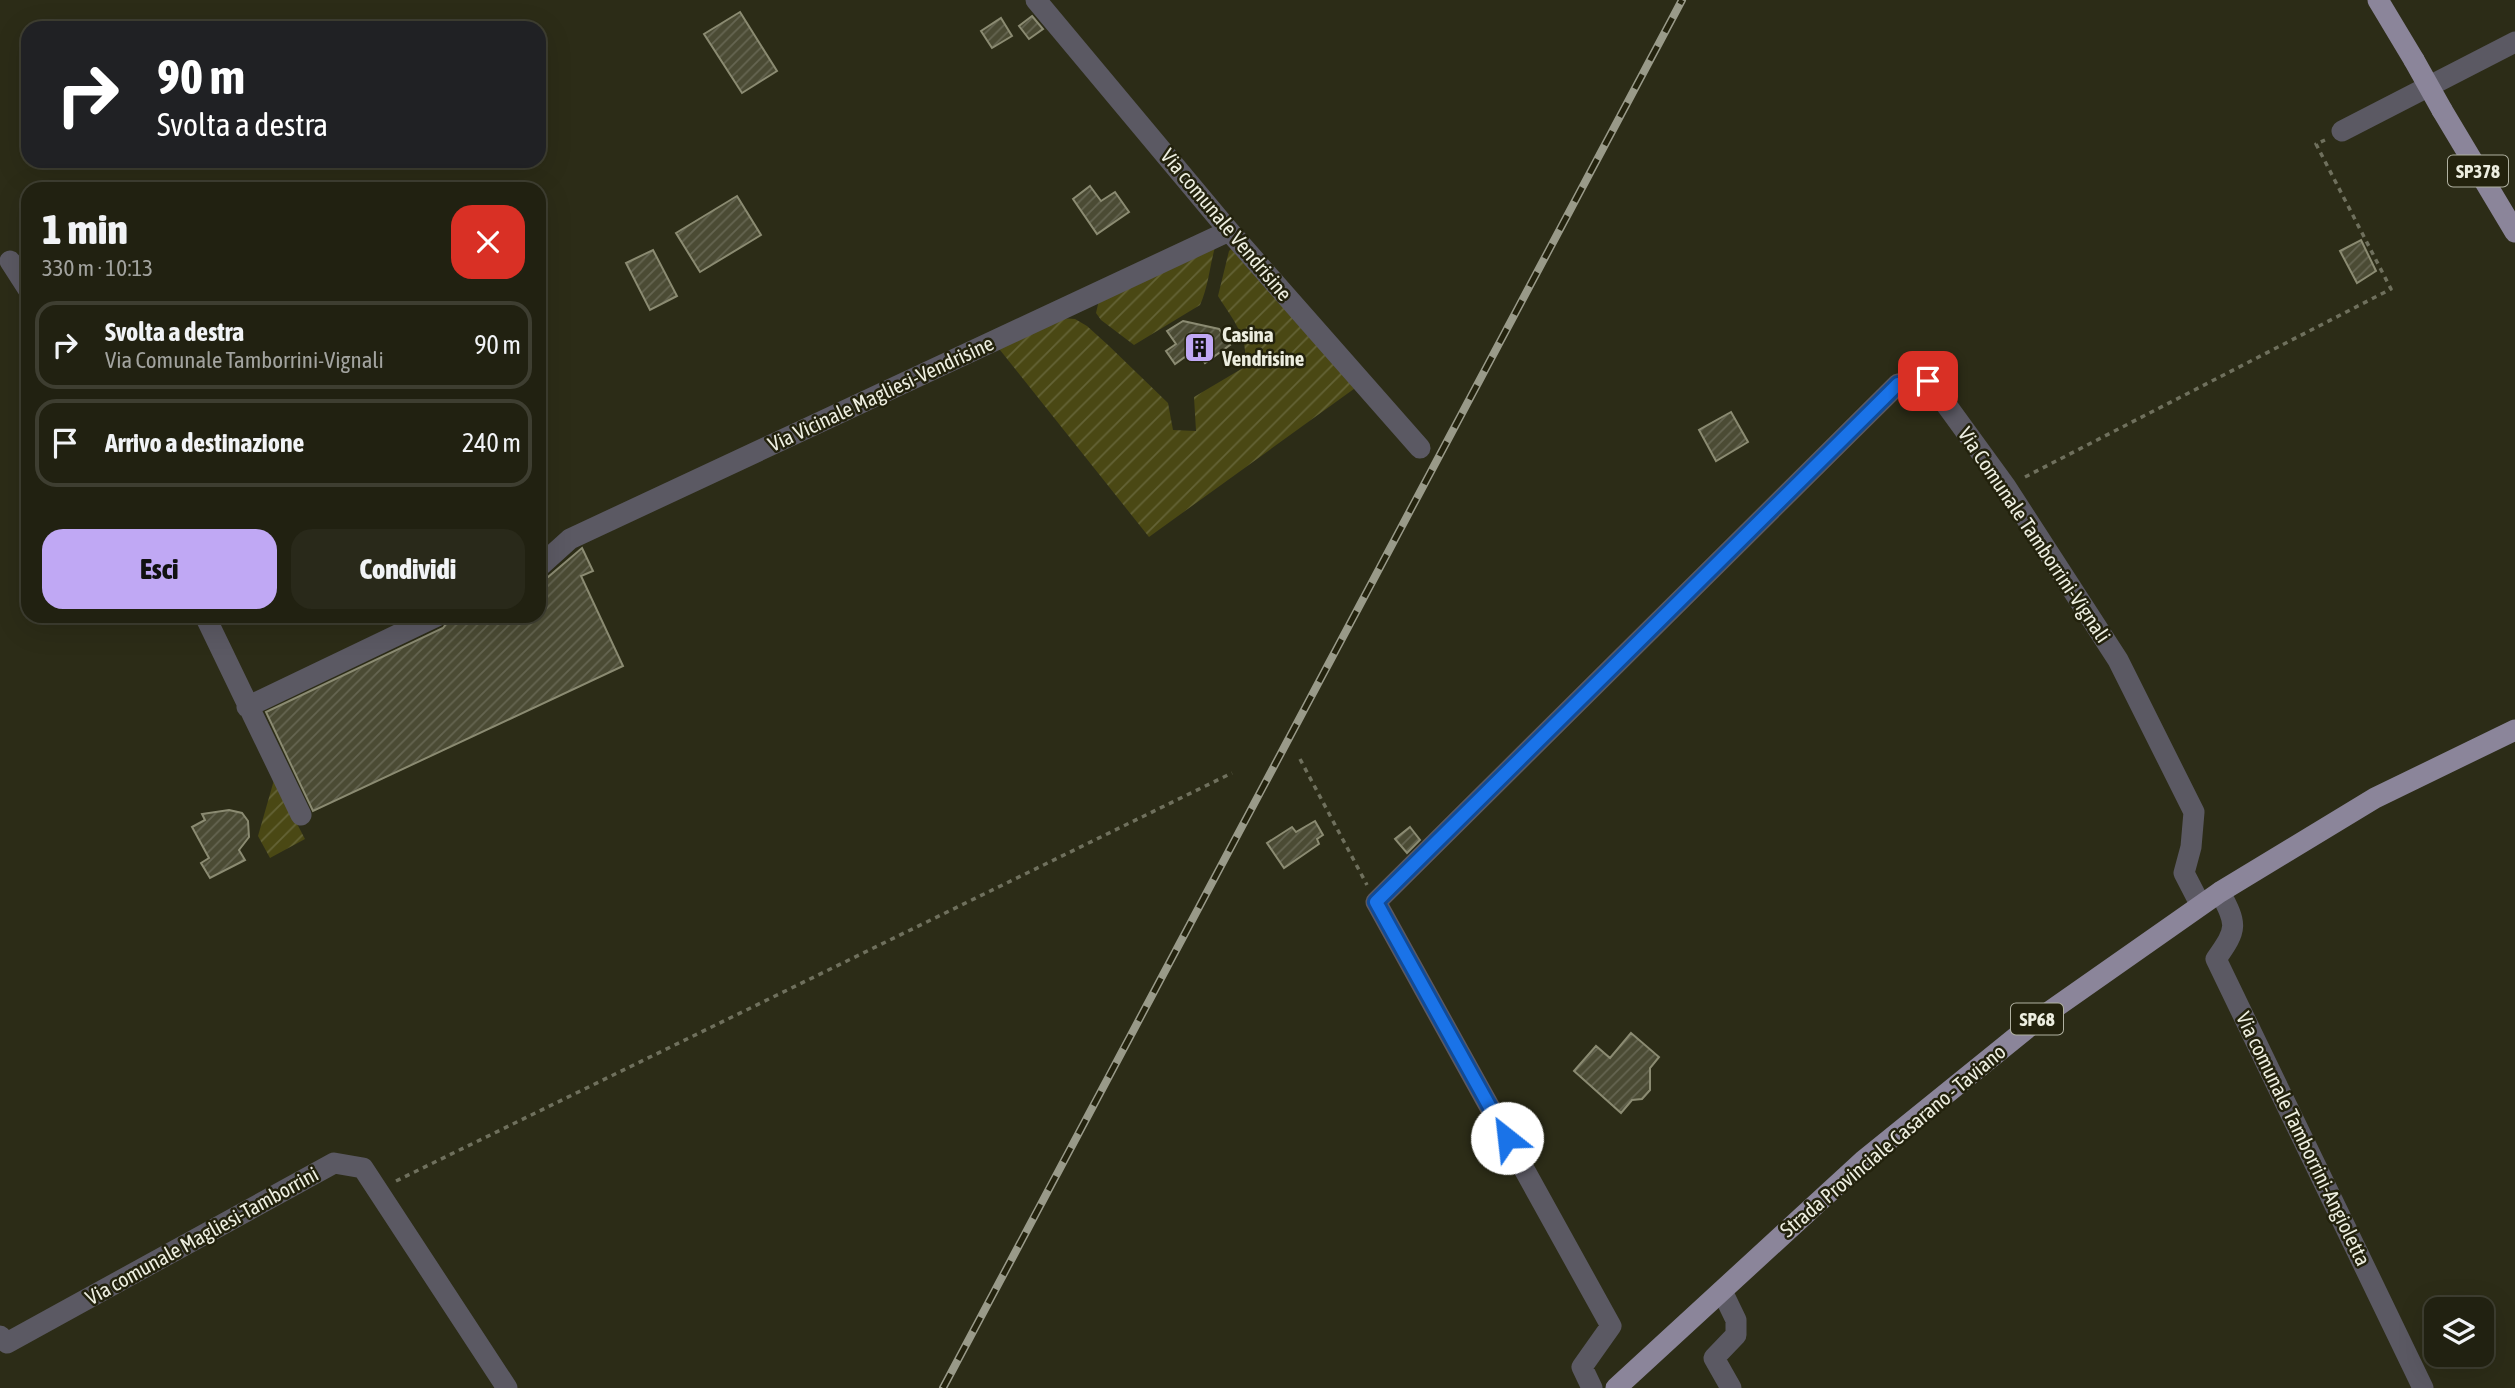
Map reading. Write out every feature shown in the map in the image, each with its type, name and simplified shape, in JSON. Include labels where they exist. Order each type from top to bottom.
[{"type":"main road","name":"SP378","points":[[2378,0],[2515,232]]},
{"type":"main road","name":"Strada Provinciale Casarano - Taviano","points":[[1616,1388],[1863,1161],[2025,1030],[2200,904],[2375,798],[2515,730]]},
{"type":"street","name":"Via comunale Vendrisine","points":[[1036,0],[1229,231],[1420,448]]},
{"type":"street","points":[[2342,131],[2515,42]]},
{"type":"street","name":"Via Vicinale Magliesi-Vendrisine","points":[[546,561],[570,539],[1229,231]]},
{"type":"street","points":[[4,257],[21,280]]},
{"type":"street","name":"Via Comunale Tamborrini-Vignali","points":[[1376,902],[1898,384],[1928,381],[2006,487],[2118,660],[2194,812],[2191,847],[2184,873],[2200,904]]},
{"type":"street","points":[[208,623],[301,815]]},
{"type":"street","points":[[247,707],[423,623]]},
{"type":"street","name":"Via comunale Tamborrini-Angioletta","points":[[2220,892],[2233,916],[2232,936],[2216,959],[2423,1388]]},
{"type":"street","points":[[1376,902],[1611,1326],[1582,1367],[1592,1388]]},
{"type":"street","name":"Via comunale Magliesi-Tamborrini","points":[[0,1336],[7,1343],[334,1163],[363,1168],[507,1388]]},
{"type":"street","points":[[1721,1291],[1736,1320],[1736,1335],[1714,1358],[1731,1388]]},
{"type":"path","points":[[2006,487],[2391,289],[2316,144],[2342,131]]},
{"type":"path","points":[[1300,759],[1376,902]]},
{"type":"path","points":[[378,1190],[1232,773]]},
{"type":"shaded area","points":[[1235,245],[1358,386],[1149,537],[996,345],[1061,318],[1075,319],[1087,326],[1168,403],[1173,430],[1196,431],[1194,397],[1243,368],[1243,339],[1218,296],[1229,251]]},
{"type":"shaded area","points":[[1215,247],[1200,305],[1134,345],[1101,320],[1096,313],[1099,300]]},
{"type":"shaded area","points":[[274,780],[305,839],[270,858],[258,836]]},
{"type":"building","points":[[740,12],[777,71],[742,93],[704,34]]},
{"type":"building","points":[[1032,16],[1043,29],[1029,39],[1019,26]]},
{"type":"building","points":[[1001,18],[1012,36],[992,48],[981,31]]},
{"type":"building","points":[[1090,186],[1101,201],[1115,192],[1129,212],[1097,234],[1073,199]]},
{"type":"building","points":[[737,196],[761,235],[700,272],[676,233]]},
{"type":"building","points":[[2361,240],[2376,271],[2357,283],[2340,251]]},
{"type":"building","points":[[653,250],[677,296],[650,310],[626,263]]},
{"type":"building","name":"Casina Vendrisine","points":[[1183,321],[1219,329],[1230,345],[1205,363],[1196,349],[1175,364],[1166,351],[1176,344],[1167,331]]},
{"type":"building","points":[[1731,412],[1748,442],[1716,461],[1699,430]]},
{"type":"building","points":[[582,548],[593,571],[581,576],[623,666],[313,811],[266,712],[443,628],[447,623],[546,623],[548,577]]},
{"type":"building","points":[[229,810],[242,813],[248,821],[249,837],[239,850],[245,860],[210,878],[201,863],[209,858],[192,827],[205,820],[202,814]]},
{"type":"building","points":[[1315,821],[1323,835],[1317,839],[1319,844],[1284,868],[1267,843],[1292,827],[1296,832]]},
{"type":"building","points":[[1410,827],[1420,840],[1407,853],[1395,839]]},
{"type":"building","points":[[1631,1033],[1659,1057],[1650,1068],[1650,1090],[1642,1099],[1632,1100],[1621,1113],[1574,1071],[1596,1046],[1610,1058]]},
{"type":"railway","points":[[943,1388],[1682,0]]},
{"type":"place","name":"Casina Vendrisine","points":[[1199,347]]},
{"type":"route","points":[[1507,1138],[1376,902],[1898,384],[1928,381]]}]
